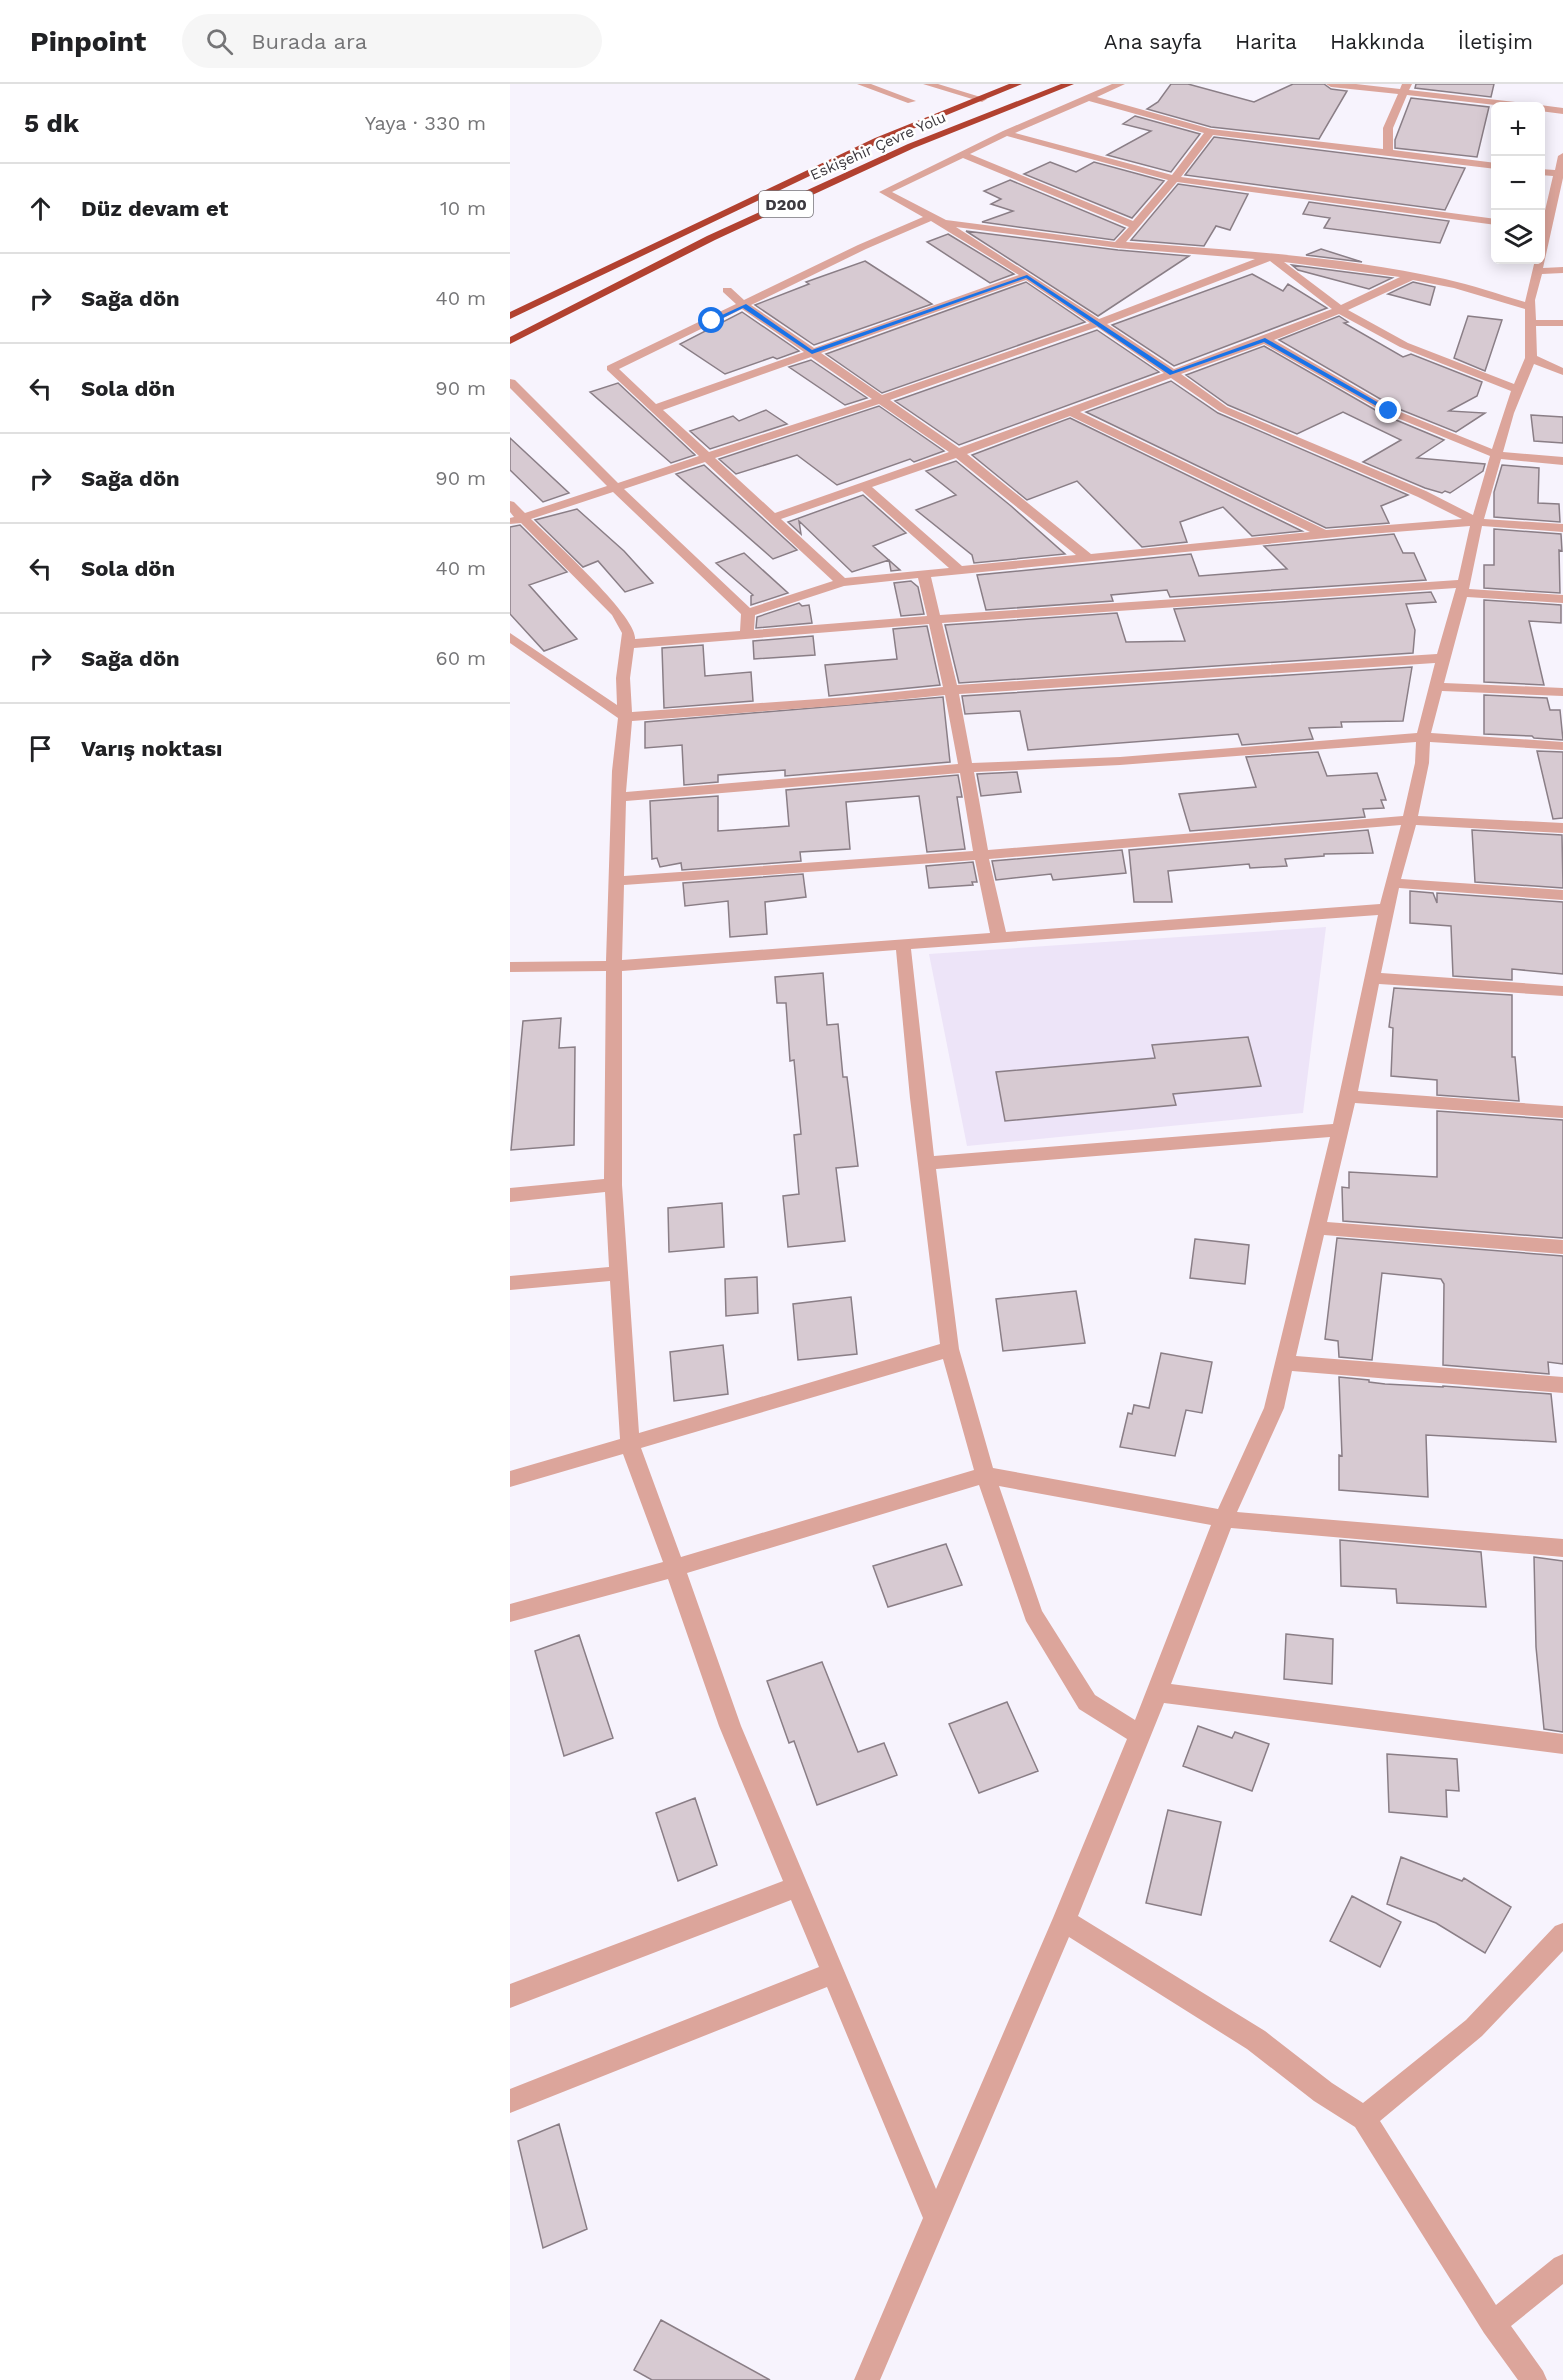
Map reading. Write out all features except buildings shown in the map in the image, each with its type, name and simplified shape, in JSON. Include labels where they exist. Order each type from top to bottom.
[{"type":"highway","name":"Eskişehir Çevre Yolu","points":[[510,316],[878,140],[1017,84]]},
{"type":"highway","name":"Eskişehir Çevre Yolu","points":[[510,341],[672,256],[911,146],[1069,84]]},
{"type":"street","points":[[862,84],[910,101]]},
{"type":"street","points":[[928,84],[982,99]]},
{"type":"street","points":[[1119,84],[1006,133],[884,192],[937,219],[1027,276],[1223,409],[1422,494],[1476,522]]},
{"type":"street","points":[[1331,84],[1405,89],[1496,102]]},
{"type":"street","points":[[1388,152],[1389,128],[1405,89]]},
{"type":"street","points":[[1089,98],[1210,132],[1491,165]]},
{"type":"street","points":[[1545,109],[1563,111]]},
{"type":"street","points":[[1118,245],[1136,226],[1210,132]]},
{"type":"street","points":[[1006,133],[1174,179],[1491,221]]},
{"type":"street","points":[[962,154],[1136,226]]},
{"type":"street","points":[[1545,225],[1561,174],[1563,156]]},
{"type":"street","points":[[1545,172],[1561,174]]},
{"type":"street","points":[[842,582],[611,368],[862,247],[937,219],[1118,245],[1271,257],[1412,276],[1436,280],[1531,315],[1563,323]]},
{"type":"street","points":[[1545,225],[1563,220]]},
{"type":"street","points":[[1271,257],[1340,310],[1404,345],[1518,390]]},
{"type":"street","points":[[516,520],[882,399],[1099,323],[1271,257]]},
{"type":"street","points":[[867,2380],[1064,1921],[1224,1519],[1274,1408],[1341,1130],[1392,883],[1410,820],[1422,764],[1423,737],[1463,588],[1476,522],[1508,413],[1532,358],[1531,315],[1539,264]]},
{"type":"street","points":[[1545,264],[1563,270]]},
{"type":"street","points":[[653,409],[1027,276]]},
{"type":"street","points":[[772,518],[958,453],[1265,340],[1340,310],[1412,276]]},
{"type":"street","points":[[727,290],[744,305],[958,453],[1087,557]]},
{"type":"street","points":[[1265,340],[1389,411],[1497,455],[1563,461]]},
{"type":"street","points":[[1532,358],[1563,372]]},
{"type":"street","points":[[511,382],[616,488],[748,613],[747,635]]},
{"type":"street","points":[[1069,411],[1324,534]]},
{"type":"street","points":[[864,486],[959,570]]},
{"type":"street","points":[[510,505],[516,520],[617,613],[629,633],[623,678],[625,717],[618,797],[614,966],[614,1185],[630,1446],[730,1726],[936,2218]]},
{"type":"street","points":[[748,613],[842,582],[1324,534],[1476,522],[1563,528]]},
{"type":"street","points":[[924,574],[951,690],[981,855],[999,938]]},
{"type":"street","points":[[628,644],[935,619],[1463,588],[1563,599]]},
{"type":"street","points":[[510,637],[625,717],[847,701],[951,690],[1443,658]]},
{"type":"street","points":[[1436,687],[1563,692]]},
{"type":"street","points":[[618,797],[967,768],[1120,761],[1423,737],[1563,746]]},
{"type":"street","points":[[616,881],[981,855],[1410,820],[1563,828]]},
{"type":"street","points":[[1392,883],[1563,895]]},
{"type":"street","points":[[510,967],[614,966],[1387,909]]},
{"type":"street","points":[[903,945],[926,1163],[950,1349],[985,1475],[1033,1615],[1087,1702],[1140,1734]]},
{"type":"street","points":[[1373,978],[1563,991]]},
{"type":"street","points":[[1348,1096],[1563,1112]]},
{"type":"street","points":[[926,1163],[1341,1130]]},
{"type":"street","points":[[510,1195],[614,1185]]},
{"type":"street","points":[[1318,1228],[1563,1247]]},
{"type":"street","points":[[510,1283],[618,1273]]},
{"type":"street","points":[[510,1479],[630,1446],[950,1349]]},
{"type":"street","points":[[1285,1363],[1563,1385]]},
{"type":"street","points":[[510,1614],[675,1568],[985,1475],[1224,1519],[1563,1548]]},
{"type":"street","points":[[1157,1692],[1563,1744]]},
{"type":"street","points":[[510,1996],[797,1887]]},
{"type":"street","points":[[1064,1921],[1256,2040],[1323,2092],[1364,2118],[1492,2324],[1534,2380]]},
{"type":"street","points":[[1364,2118],[1474,2028],[1563,1934]]},
{"type":"street","points":[[510,2101],[833,1973]]},
{"type":"street","points":[[1492,2324],[1563,2267]]},
{"type":"shaded area","points":[[1326,927],[1303,1113],[967,1146],[929,954]]},
{"type":"route","points":[[712,321],[744,305],[812,352],[1027,276],[1173,373],[1265,340],[1389,411]]}]
